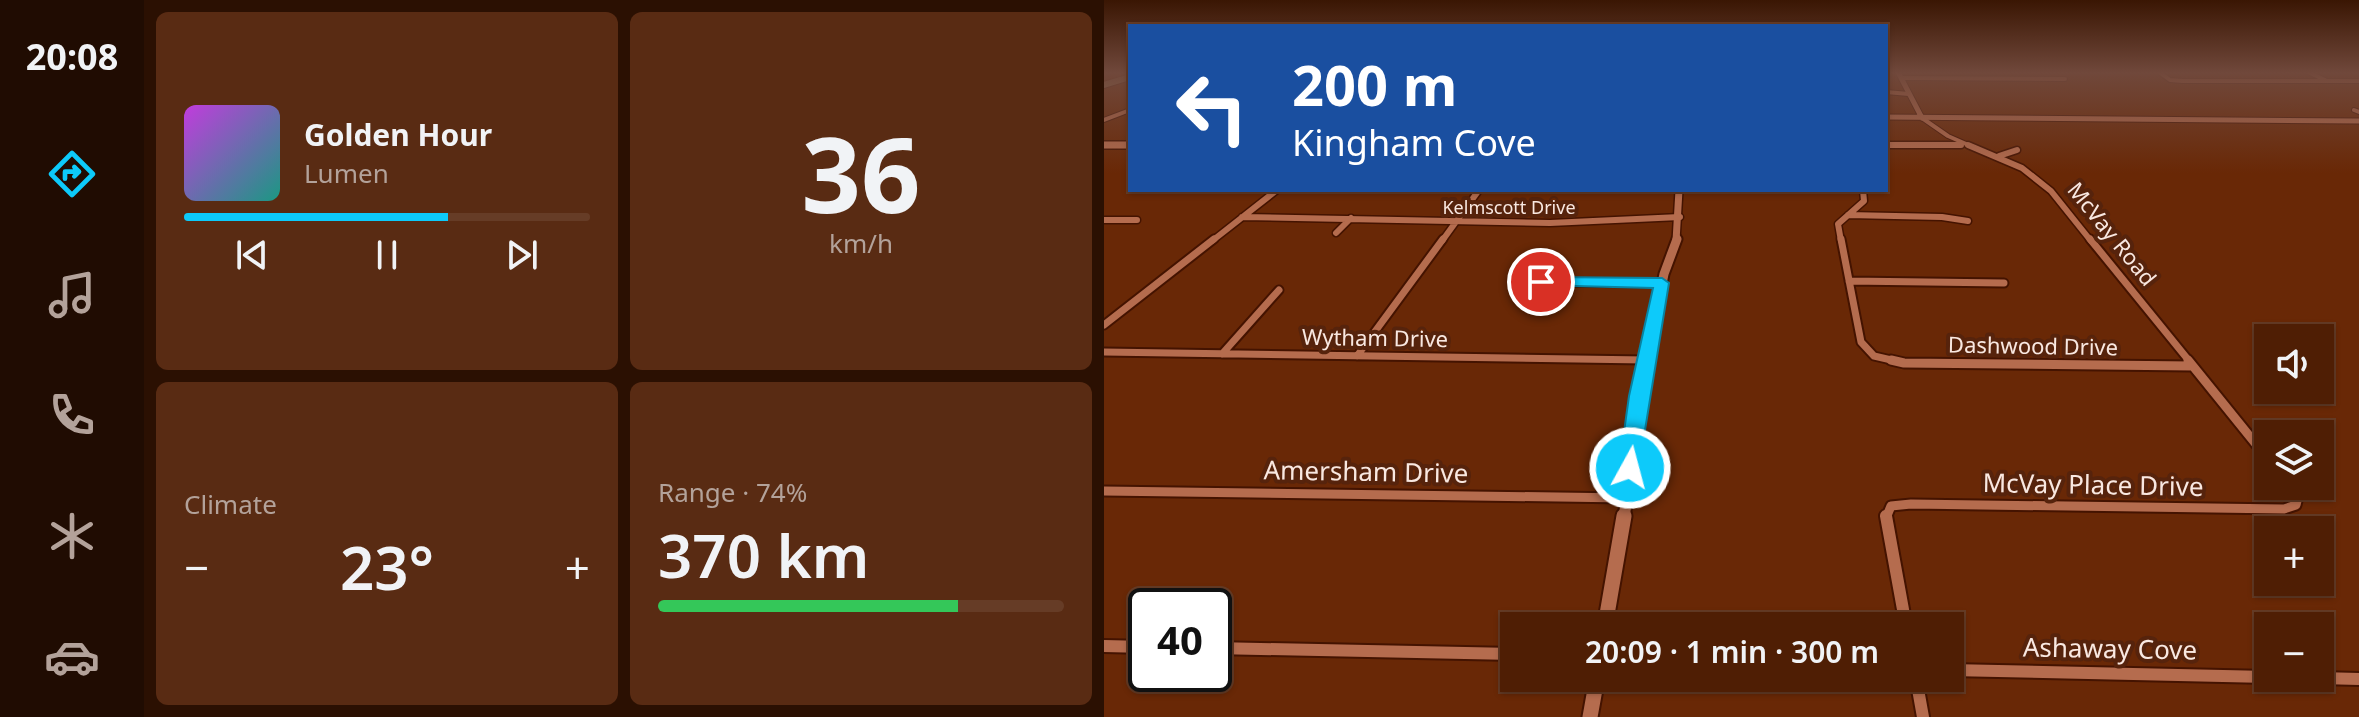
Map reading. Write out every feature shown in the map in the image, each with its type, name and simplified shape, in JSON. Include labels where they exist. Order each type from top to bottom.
[{"type":"street","name":"McVay Road","points":[[1915,105],[1922,118],[1941,133],[2022,168],[2057,197],[2254,442]]},
{"type":"street","points":[[1104,120],[1128,111]]},
{"type":"street","points":[[1888,117],[2359,121]]},
{"type":"street","points":[[1104,145],[1128,145]]},
{"type":"street","points":[[1888,145],[1968,145]]},
{"type":"street","points":[[1998,156],[2017,150]]},
{"type":"street","points":[[1104,325],[1274,192]]},
{"type":"street","points":[[1357,356],[1478,192]]},
{"type":"street","points":[[1607,612],[1646,360],[1662,283],[1677,243],[1679,192]]},
{"type":"street","points":[[1863,192],[1865,200],[1838,224],[1849,281],[2004,283]]},
{"type":"street","points":[[1847,215],[1942,217],[1968,221]]},
{"type":"street","name":"Kelmscott Drive","points":[[1242,217],[1455,223],[1563,223],[1680,217]]},
{"type":"street","points":[[1336,233],[1351,218]]},
{"type":"street","points":[[1104,220],[1137,220]]},
{"type":"street","name":"Dashwood Drive","points":[[1849,281],[1861,342],[1874,356],[1904,363],[2192,366]]},
{"type":"street","points":[[1541,282],[1662,283]]},
{"type":"street","points":[[1222,354],[1279,290]]},
{"type":"street","name":"Wytham Drive","points":[[1104,352],[1646,360]]},
{"type":"street","name":"Amersham Drive","points":[[1104,491],[1627,498]]},
{"type":"street","name":"McVay Place Drive","points":[[1903,612],[1886,525],[1889,508],[1911,504],[2275,510],[2296,505],[2296,500]]},
{"type":"street","points":[[1104,646],[1128,647]]},
{"type":"street","points":[[1232,648],[1500,654]]},
{"type":"street","name":"Ashaway Cove","points":[[1964,670],[2254,677]]},
{"type":"street","points":[[2334,678],[2359,679]]},
{"type":"street","points":[[1590,717],[1594,692]]},
{"type":"street","points":[[1919,692],[1923,717]]},
{"type":"route","points":[[1541,282],[1662,283],[1639,396],[1630,468]]}]
